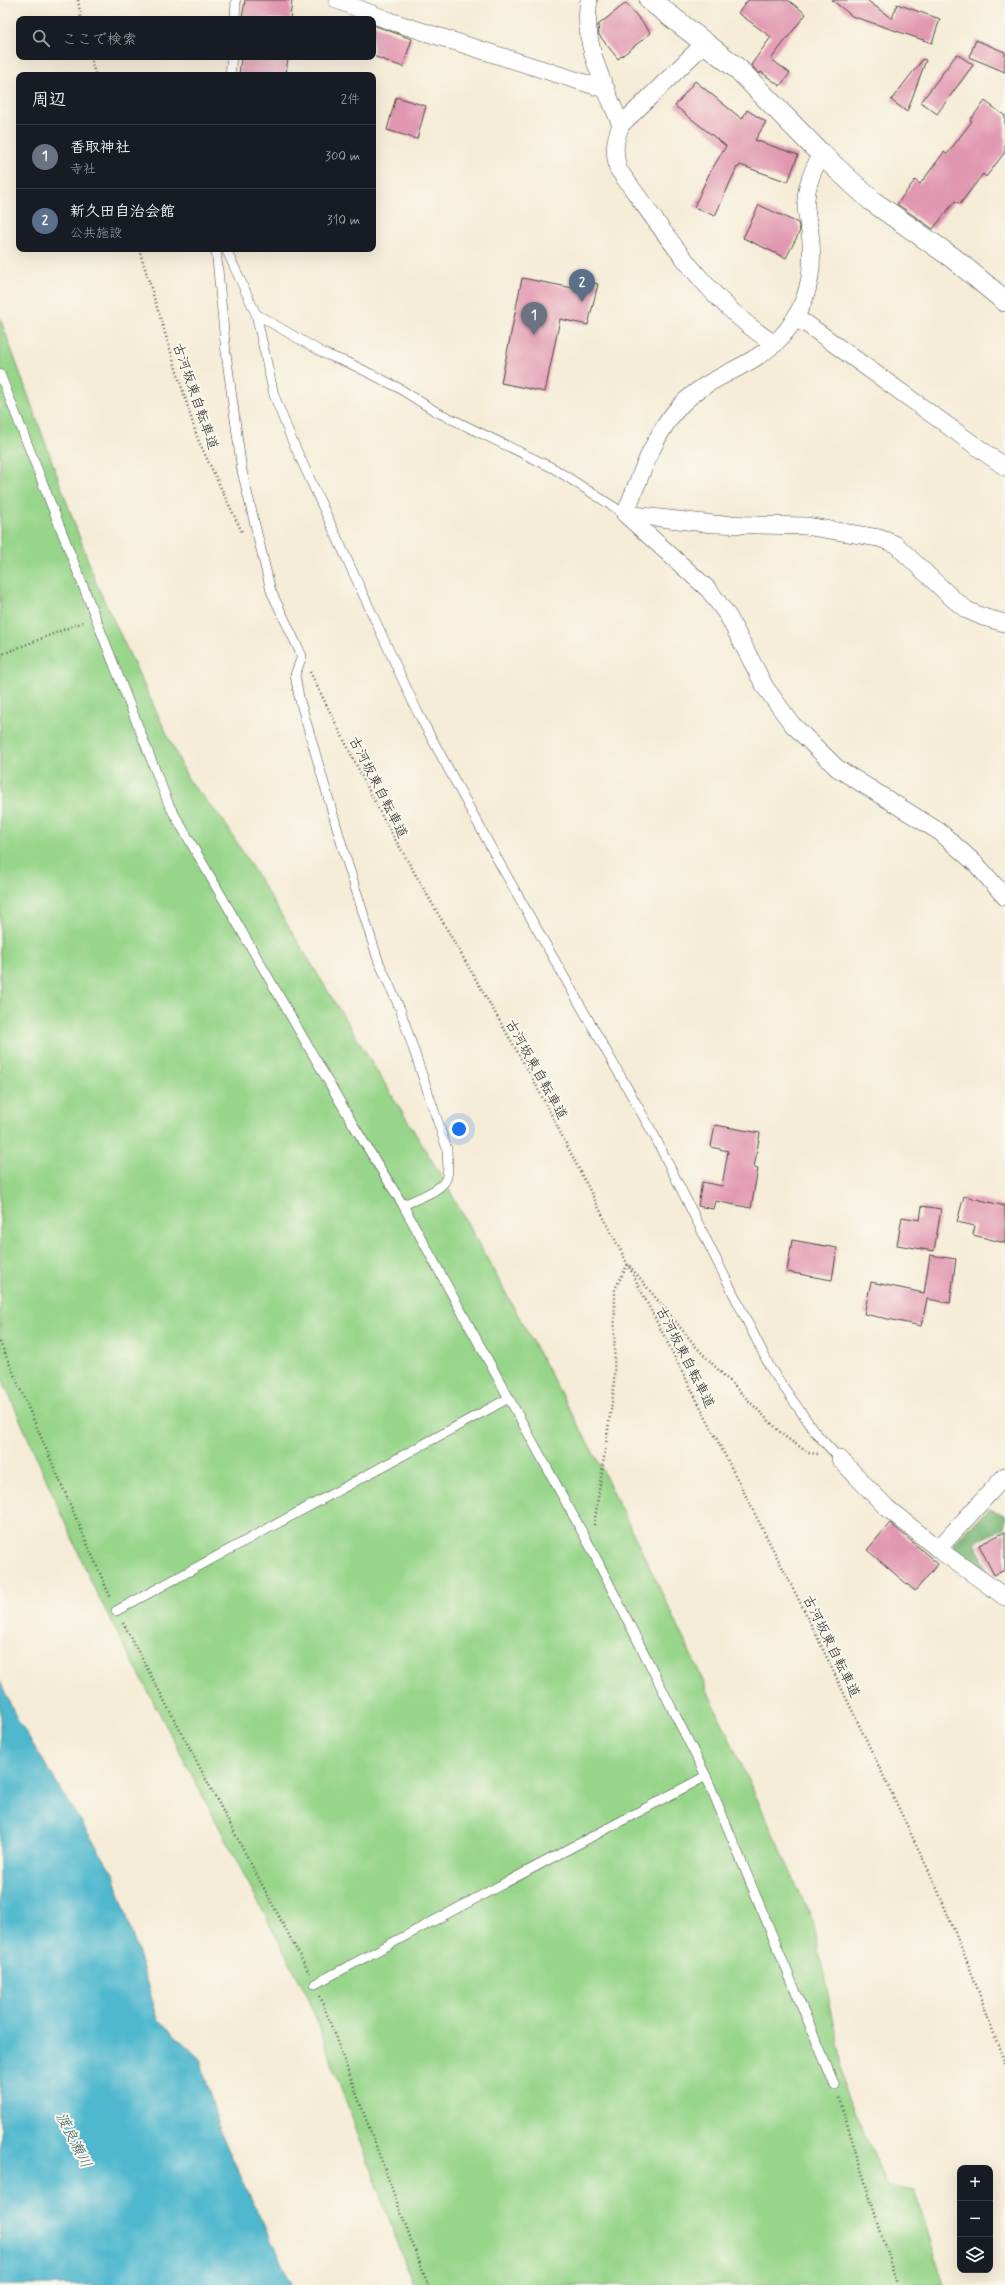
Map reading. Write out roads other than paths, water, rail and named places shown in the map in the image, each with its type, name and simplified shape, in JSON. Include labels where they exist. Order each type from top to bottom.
[{"type":"street","points":[[337,0],[390,21],[607,90]]},
{"type":"street","points":[[589,0],[588,27],[591,49],[621,125]]},
{"type":"street","points":[[650,0],[738,69],[820,154],[872,201],[953,258],[1005,301]]},
{"type":"street","points":[[705,43],[621,125],[615,138],[614,154],[618,169],[678,251],[734,314],[754,332],[775,344]]},
{"type":"street","points":[[625,514],[649,456],[664,428],[680,406],[699,391],[760,356],[775,344],[794,320],[807,293],[812,271],[812,248],[806,201],[808,181],[820,154]]},
{"type":"street","points":[[794,320],[807,324],[1005,467]]},
{"type":"street","points":[[625,514],[713,524],[806,526],[879,538],[895,544],[952,598],[967,610],[983,617],[1005,623]]},
{"type":"street","points":[[625,514],[709,590],[728,616],[765,687],[792,724],[837,768],[940,832],[977,865],[1005,897]]},
{"type":"street","points":[[840,1459],[886,1507],[938,1550],[1005,1598]]},
{"type":"street","points":[[938,1550],[1005,1476]]},
{"type":"lane","points":[[234,16],[236,0]]},
{"type":"lane","points":[[230,72],[232,60]]},
{"type":"lane","points":[[216,252],[226,353],[242,471],[271,591],[302,656],[295,676],[299,697],[344,852],[378,960],[400,1009],[447,1150],[447,1171],[445,1182],[430,1193],[403,1205]]},
{"type":"lane","points":[[227,252],[256,314],[274,395],[290,438],[418,713],[500,864],[654,1134],[771,1370],[803,1417],[840,1459]]},
{"type":"lane","points":[[256,314],[325,354],[351,364],[397,387],[435,411],[553,468],[625,514]]},
{"type":"lane","points":[[0,374],[94,618],[169,805],[354,1126],[403,1205],[591,1548],[706,1776],[835,2086]]},
{"type":"lane","points":[[116,1611],[509,1398]]},
{"type":"lane","points":[[315,1984],[706,1776]]},
{"type":"water","name":"渡良瀬川","points":[[0,1681],[17,1719],[114,1875],[158,2019],[200,2059],[221,2134],[292,2285],[0,2285]]},
{"type":"place","name":"新久田自治会館","points":[[582,302]]},
{"type":"place","name":"香取神社","points":[[534,335]]}]
